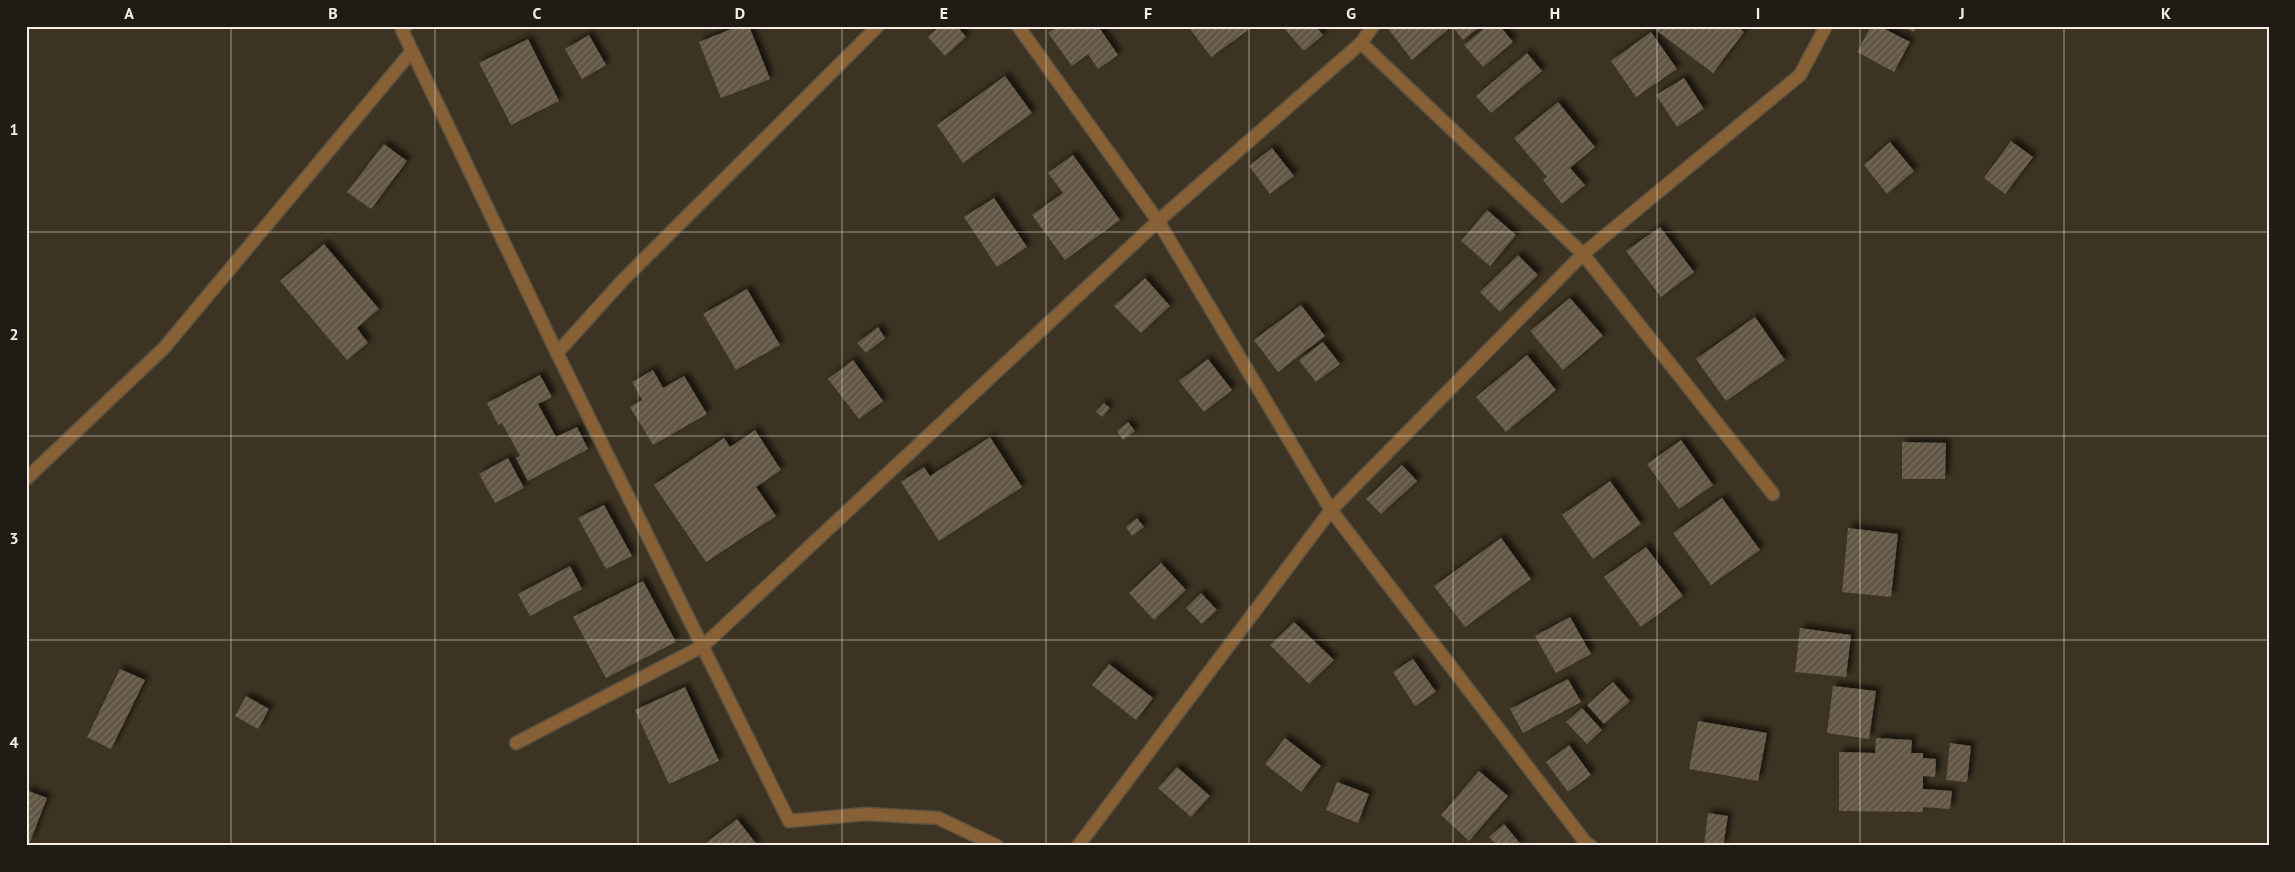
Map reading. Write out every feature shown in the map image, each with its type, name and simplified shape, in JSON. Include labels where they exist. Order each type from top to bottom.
[{"type":"street","points":[[406,26],[402,30],[557,353],[789,821],[866,814],[938,818],[997,846]]},
{"type":"street","points":[[557,353],[623,280],[878,26]]},
{"type":"street","points":[[1018,26],[1158,221],[1331,510],[1587,845]]},
{"type":"street","points":[[516,743],[703,646],[1158,221],[1361,42],[1373,26]]},
{"type":"street","points":[[1078,846],[1331,510],[1583,254],[1800,75],[1826,26]]},
{"type":"street","points":[[1361,42],[1583,254],[1773,494]]},
{"type":"street","points":[[26,479],[164,348],[412,50]]},
{"type":"building","points":[[739,26],[749,26],[770,79],[721,98],[699,42]]},
{"type":"building","points":[[940,26],[957,26],[966,37],[945,56],[928,37]]},
{"type":"building","points":[[1058,26],[1098,26],[1118,55],[1098,69],[1088,54],[1072,66],[1048,33]]},
{"type":"building","points":[[1188,26],[1254,26],[1211,57]]},
{"type":"building","points":[[1282,26],[1320,26],[1318,29],[1323,35],[1304,51]]},
{"type":"building","points":[[1386,26],[1452,26],[1412,60]]},
{"type":"building","points":[[1452,26],[1481,26],[1463,40]]},
{"type":"building","points":[[1487,26],[1500,26],[1513,42],[1483,67],[1464,45]]},
{"type":"building","points":[[1660,26],[1737,26],[1744,32],[1713,73],[1657,31]]},
{"type":"building","points":[[1871,26],[1879,26],[1910,42],[1894,72],[1857,52]]},
{"type":"building","points":[[1903,26],[1917,26],[1914,32]]},
{"type":"building","points":[[1651,32],[1677,69],[1636,97],[1611,61]]},
{"type":"building","points":[[589,35],[606,65],[582,79],[565,49]]},
{"type":"building","points":[[528,39],[559,101],[511,125],[479,63]]},
{"type":"building","points":[[1527,53],[1542,71],[1491,113],[1476,96]]},
{"type":"building","points":[[1005,76],[1032,113],[963,163],[937,125]]},
{"type":"building","points":[[1684,78],[1704,109],[1677,127],[1656,95]]},
{"type":"building","points":[[1558,102],[1595,147],[1570,168],[1585,185],[1562,204],[1543,180],[1547,177],[1514,138]]},
{"type":"building","points":[[2011,141],[2033,157],[2005,194],[1984,178]]},
{"type":"building","points":[[1890,142],[1914,171],[1887,194],[1864,165]]},
{"type":"building","points":[[384,144],[407,161],[371,209],[347,192]]},
{"type":"building","points":[[1272,148],[1294,176],[1270,194],[1249,166]]},
{"type":"building","points":[[1073,155],[1120,220],[1065,260],[1032,215],[1063,193],[1048,173]]},
{"type":"building","points":[[994,198],[1027,247],[997,267],[964,217]]},
{"type":"building","points":[[1487,210],[1516,235],[1490,266],[1461,241]]},
{"type":"building","points":[[1660,227],[1694,272],[1661,297],[1626,251]]},
{"type":"building","points":[[324,244],[379,309],[357,328],[368,343],[347,360],[280,281]]},
{"type":"building","points":[[1518,255],[1538,275],[1500,312],[1480,292]]},
{"type":"building","points":[[1145,278],[1170,306],[1141,333],[1114,306]]},
{"type":"building","points":[[747,289],[780,345],[736,370],[703,314]]},
{"type":"building","points":[[1570,298],[1603,336],[1563,370],[1530,331]]},
{"type":"building","points":[[1301,305],[1325,336],[1278,372],[1254,340]]},
{"type":"building","points":[[1755,317],[1785,360],[1726,401],[1696,359]]},
{"type":"building","points":[[878,327],[885,338],[866,353],[857,343]]},
{"type":"building","points":[[1323,342],[1340,364],[1316,382],[1299,360]]},
{"type":"building","points":[[1527,355],[1556,390],[1506,432],[1476,397]]},
{"type":"building","points":[[1208,359],[1232,390],[1204,412],[1179,381]]},
{"type":"building","points":[[853,360],[883,401],[859,419],[828,379]]},
{"type":"building","points":[[653,370],[663,388],[684,376],[707,414],[653,445],[630,407],[642,400],[632,382]]},
{"type":"building","points":[[540,375],[552,397],[538,404],[556,437],[577,427],[588,449],[528,481],[516,458],[520,456],[502,423],[498,425],[487,403]]},
{"type":"building","points":[[1104,403],[1110,408],[1102,417],[1096,412]]},
{"type":"building","points":[[1128,422],[1135,431],[1123,440],[1117,431]]},
{"type":"building","points":[[755,430],[781,470],[756,487],[776,516],[706,562],[654,485],[724,438],[730,447]]},
{"type":"building","points":[[990,437],[1022,487],[939,541],[901,482],[924,467],[930,476]]},
{"type":"building","points":[[1681,440],[1713,485],[1679,509],[1647,464]]},
{"type":"building","points":[[1902,442],[1946,443],[1945,479],[1902,479]]},
{"type":"building","points":[[508,458],[524,488],[495,503],[479,474]]},
{"type":"building","points":[[1402,465],[1417,481],[1381,514],[1366,499]]},
{"type":"building","points":[[1610,481],[1641,524],[1593,559],[1562,515]]},
{"type":"building","points":[[1722,498],[1760,550],[1711,585],[1673,533]]},
{"type":"building","points":[[604,505],[632,556],[606,569],[578,518]]},
{"type":"building","points":[[1137,518],[1144,527],[1132,536],[1126,527]]},
{"type":"building","points":[[1848,528],[1898,534],[1891,597],[1842,592]]},
{"type":"building","points":[[1501,538],[1531,579],[1465,627],[1434,586]]},
{"type":"building","points":[[1646,547],[1683,596],[1641,627],[1604,577]]},
{"type":"building","points":[[1161,563],[1186,590],[1154,620],[1129,593]]},
{"type":"building","points":[[570,566],[582,589],[530,616],[518,594]]},
{"type":"building","points":[[643,581],[676,642],[606,678],[573,617]]},
{"type":"building","points":[[1201,593],[1217,610],[1202,624],[1186,608]]},
{"type":"building","points":[[1570,617],[1591,654],[1556,673],[1535,636]]},
{"type":"building","points":[[1294,622],[1334,660],[1309,684],[1270,645]]},
{"type":"building","points":[[1800,628],[1851,635],[1846,677],[1795,672]]},
{"type":"building","points":[[1413,659],[1436,692],[1415,706],[1393,672]]},
{"type":"building","points":[[1109,664],[1153,698],[1136,720],[1092,685]]},
{"type":"building","points":[[120,669],[145,680],[111,749],[87,737]]},
{"type":"building","points":[[1568,679],[1581,702],[1523,733],[1510,709]]},
{"type":"building","points":[[1613,682],[1630,701],[1604,724],[1587,705]]},
{"type":"building","points":[[1833,686],[1876,691],[1869,739],[1827,733]]},
{"type":"building","points":[[685,687],[719,761],[669,784],[635,710]]},
{"type":"building","points":[[246,696],[269,709],[258,729],[235,716]]},
{"type":"building","points":[[1582,708],[1602,730],[1587,744],[1566,722]]},
{"type":"building","points":[[1698,721],[1767,733],[1758,781],[1689,769]]},
{"type":"building","points":[[1285,738],[1321,766],[1301,792],[1265,764]]},
{"type":"building","points":[[1876,738],[1912,740],[1911,753],[1923,753],[1923,758],[1936,759],[1935,777],[1923,776],[1923,789],[1952,791],[1950,809],[1923,807],[1923,812],[1839,811],[1839,752],[1875,753]]},
{"type":"building","points":[[1950,743],[1971,746],[1967,782],[1946,780]]},
{"type":"building","points":[[1569,745],[1591,775],[1568,792],[1546,762]]},
{"type":"building","points":[[1177,767],[1210,796],[1191,817],[1158,788]]},
{"type":"building","points":[[1479,771],[1508,796],[1469,841],[1441,815]]},
{"type":"building","points":[[1337,782],[1369,794],[1358,823],[1326,810]]},
{"type":"building","points":[[26,790],[47,798],[30,842],[26,841]]},
{"type":"building","points":[[1708,813],[1728,816],[1723,846],[1704,846]]},
{"type":"building","points":[[737,819],[758,846],[702,846]]},
{"type":"building","points":[[1504,824],[1522,846],[1497,846],[1489,837]]}]
